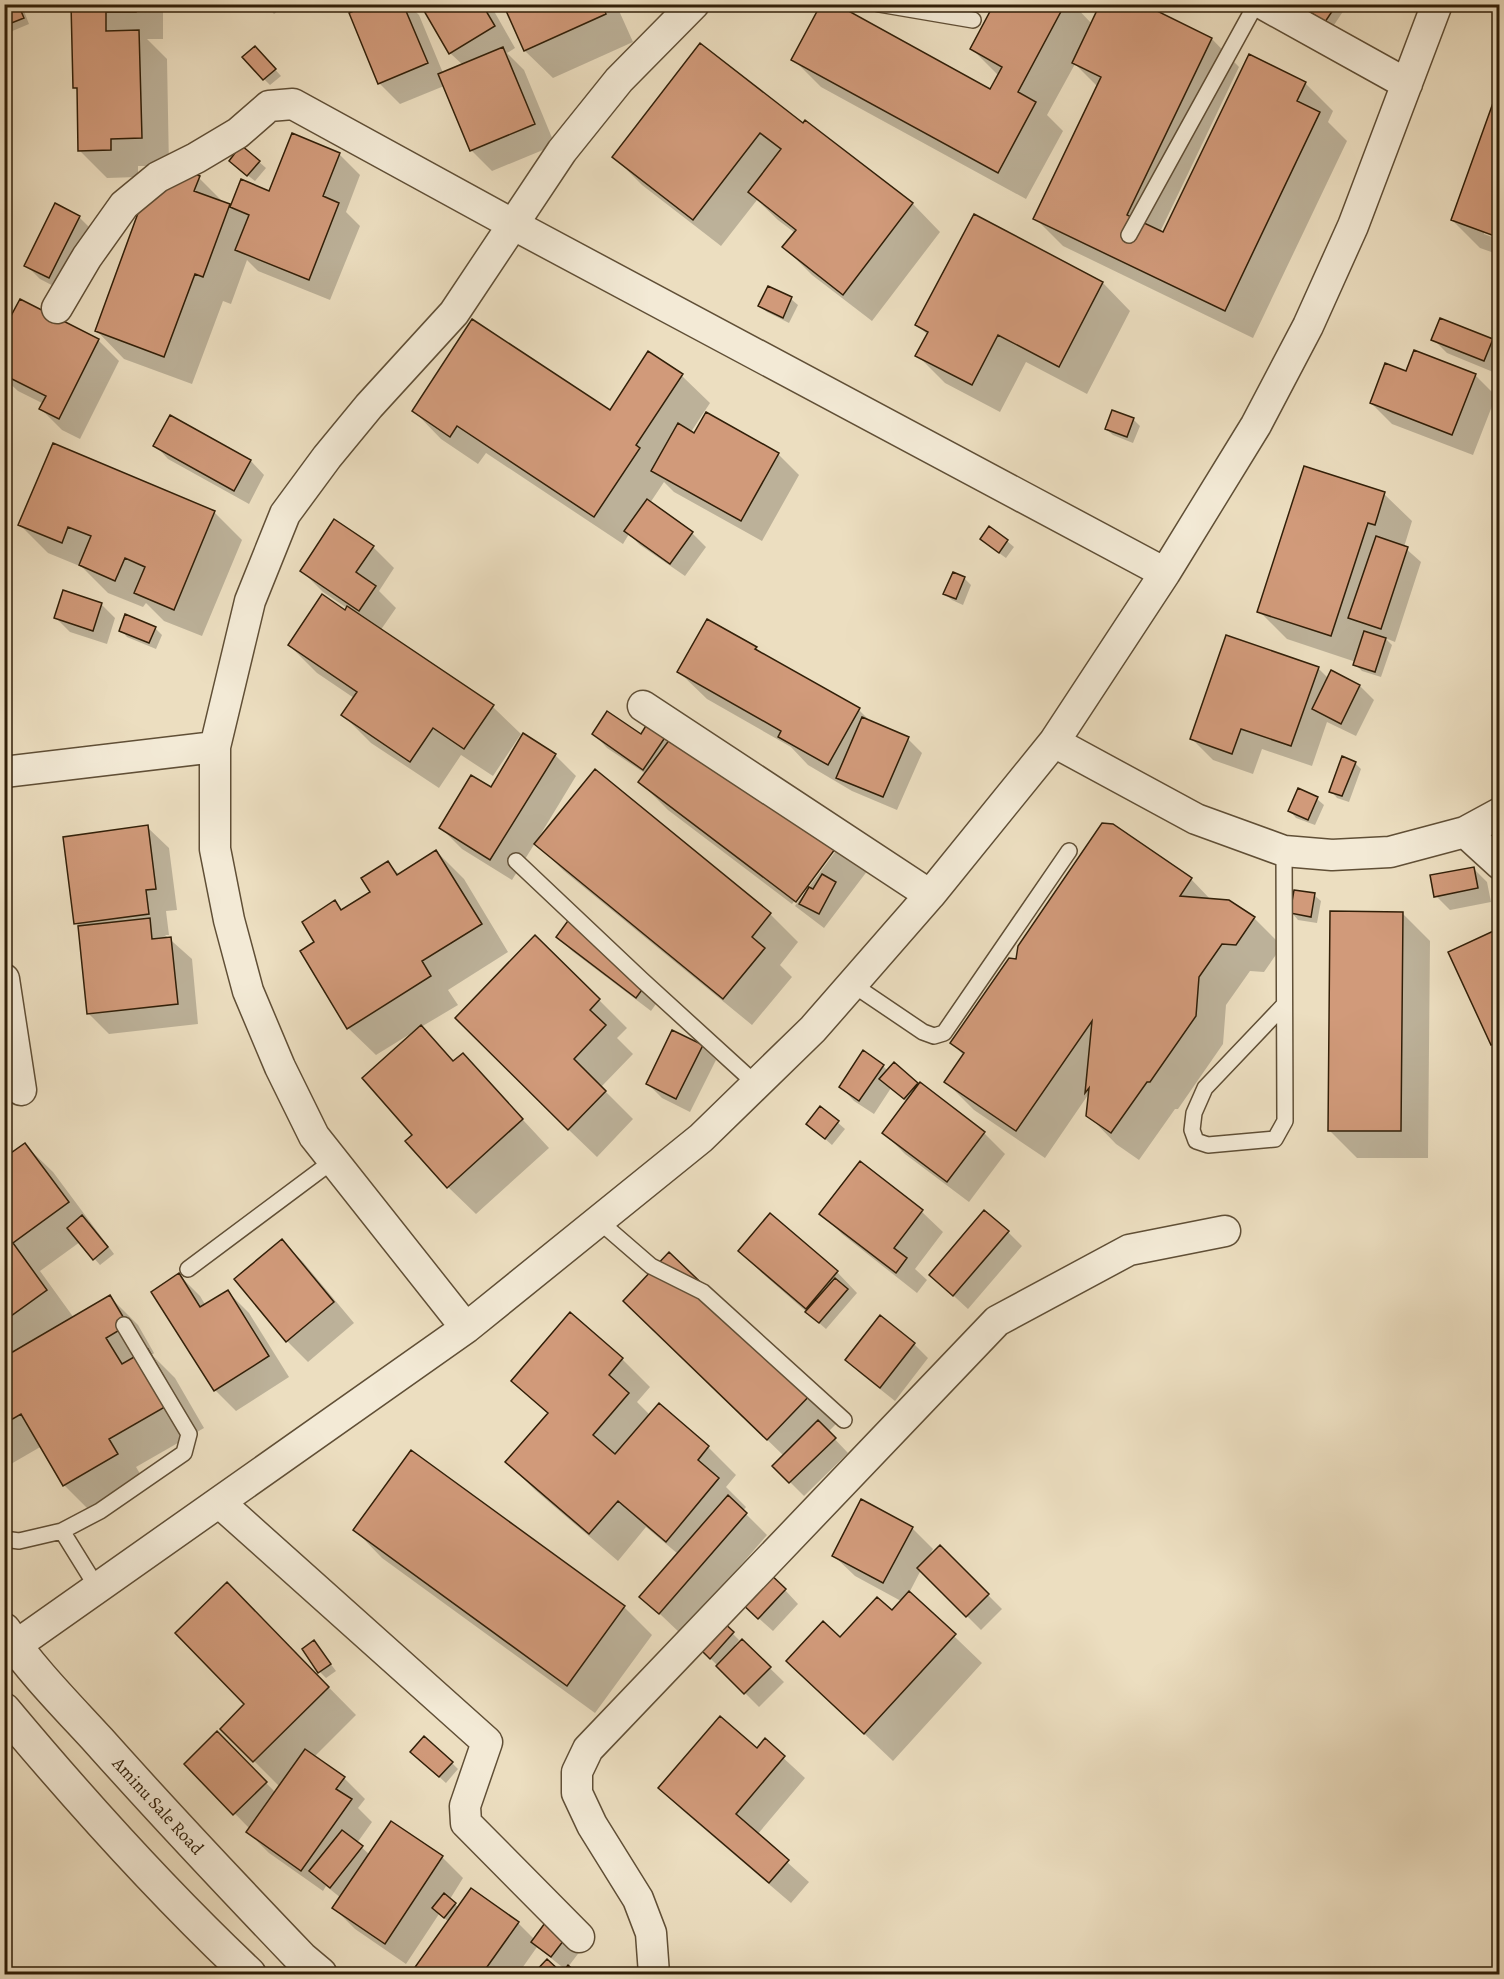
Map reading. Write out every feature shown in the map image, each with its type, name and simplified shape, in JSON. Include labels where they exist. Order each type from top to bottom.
[{"type":"street","points":[[466,1328],[314,1136],[280,1067],[248,991],[215,849],[215,747],[250,601],[285,514],[355,423],[454,313],[562,151],[619,80],[694,4]]},
{"type":"street","points":[[1263,4],[1295,12],[1407,84]]},
{"type":"street","points":[[8,1644],[98,1589],[466,1328],[599,1221],[701,1138],[813,1029],[930,895],[1054,742],[1165,573],[1256,425],[1308,326],[1353,226],[1437,4]]},
{"type":"street","points":[[57,308],[87,257],[124,205],[158,177],[238,133],[269,106],[293,104],[514,225],[1165,573]]},
{"type":"street","points":[[643,706],[930,895]]},
{"type":"street","points":[[1054,742],[1196,819],[1284,851],[1332,855],[1390,852],[1465,832],[1500,813]]},
{"type":"street","points":[[4,772],[215,747]]},
{"type":"street","points":[[1465,832],[1500,864]]},
{"type":"street","points":[[4,979],[21,1090]]},
{"type":"street","points":[[654,1974],[651,1933],[638,1899],[592,1825],[577,1793],[577,1772],[588,1749],[997,1321],[1129,1250],[1225,1231]]},
{"type":"street","points":[[220,1503],[487,1742],[465,1806],[466,1824],[579,1937]]},
{"type":"street","name":"Aminu Sale Road","points":[[8,1644],[180,1832],[301,1958],[320,1974]]},
{"type":"street","points":[[4,1710],[56,1772],[191,1920],[249,1974]]},
{"type":"lane","points":[[879,4],[911,7],[973,20]]},
{"type":"lane","points":[[1129,235],[1256,4]]},
{"type":"lane","points":[[852,984],[923,1032],[934,1036],[944,1033],[1069,851]]},
{"type":"lane","points":[[1284,851],[1286,1121],[1275,1139],[1208,1145],[1196,1141],[1192,1130],[1194,1113],[1205,1088],[1284,1005]]},
{"type":"lane","points":[[516,861],[756,1084]]},
{"type":"lane","points":[[188,1269],[334,1160]]},
{"type":"lane","points":[[599,1221],[651,1266],[703,1292],[844,1420]]},
{"type":"lane","points":[[4,1539],[19,1541],[62,1531],[100,1511],[184,1454],[189,1434],[124,1325]]},
{"type":"lane","points":[[62,1531],[98,1589]]},
{"type":"building","points":[[18,4],[24,18],[4,26],[4,8]]},
{"type":"building","points":[[71,4],[136,4],[136,12],[106,12],[106,31],[139,30],[142,138],[111,139],[111,150],[78,151],[77,88],[73,88]]},
{"type":"building","points":[[370,4],[403,4],[428,63],[378,84],[349,13]]},
{"type":"building","points":[[420,4],[482,4],[495,26],[449,54]]},
{"type":"building","points":[[503,4],[602,4],[606,14],[524,51]]},
{"type":"building","points":[[821,4],[836,4],[990,89],[1002,67],[970,49],[994,4],[1065,4],[1018,92],[1036,102],[998,173],[791,60]]},
{"type":"building","points":[[1100,4],[1143,4],[1212,38],[1127,215],[1163,232],[1249,54],[1306,82],[1297,101],[1320,112],[1225,311],[1033,219],[1101,77],[1072,63]]},
{"type":"building","points":[[1308,4],[1337,4],[1325,22],[1305,9]]},
{"type":"building","points":[[700,43],[803,123],[805,120],[913,203],[843,295],[782,247],[796,230],[748,192],[781,149],[760,133],[693,220],[612,157]]},
{"type":"building","points":[[255,46],[276,69],[263,80],[242,57]]},
{"type":"building","points":[[503,47],[535,124],[470,151],[438,74]]},
{"type":"building","points":[[1498,89],[1500,89],[1500,238],[1451,220]]},
{"type":"building","points":[[292,133],[340,153],[323,196],[339,203],[309,280],[235,250],[249,215],[230,207],[241,179],[269,191]]},
{"type":"building","points":[[241,145],[260,161],[247,176],[229,161]]},
{"type":"building","points":[[157,161],[200,176],[194,191],[230,204],[203,277],[195,274],[164,357],[95,331]]},
{"type":"building","points":[[55,203],[80,216],[49,278],[24,266]]},
{"type":"building","points":[[974,214],[1103,282],[1059,367],[998,335],[972,385],[915,356],[928,332],[915,325]]},
{"type":"building","points":[[768,286],[792,297],[783,318],[758,306]]},
{"type":"building","points":[[20,299],[99,339],[59,419],[39,409],[46,396],[4,375],[4,353],[9,343],[4,341],[4,329]]},
{"type":"building","points":[[1440,318],[1493,339],[1484,361],[1431,340]]},
{"type":"building","points":[[472,319],[610,410],[648,351],[683,374],[636,445],[640,448],[594,517],[457,426],[450,437],[412,411]]},
{"type":"building","points":[[1414,350],[1476,374],[1452,435],[1370,403],[1385,363],[1406,371]]},
{"type":"building","points":[[1112,410],[1134,418],[1127,437],[1105,429]]},
{"type":"building","points":[[706,412],[779,453],[741,521],[651,471],[678,423],[694,433]]},
{"type":"building","points":[[170,415],[251,460],[234,491],[153,446]]},
{"type":"building","points":[[53,443],[215,511],[174,610],[134,593],[145,567],[125,558],[115,581],[79,565],[91,536],[68,527],[62,543],[18,525]]},
{"type":"building","points":[[1304,466],[1385,492],[1375,525],[1368,523],[1331,636],[1257,612]]},
{"type":"building","points":[[647,499],[693,532],[670,564],[624,531]]},
{"type":"building","points":[[334,519],[374,546],[356,572],[376,586],[359,611],[300,571]]},
{"type":"building","points":[[989,526],[1008,540],[999,553],[980,539]]},
{"type":"building","points":[[1376,536],[1408,547],[1381,629],[1348,618]]},
{"type":"building","points":[[953,572],[965,577],[956,599],[943,594]]},
{"type":"building","points":[[63,590],[102,603],[93,631],[54,618]]},
{"type":"building","points":[[322,594],[345,610],[347,606],[494,705],[464,749],[433,728],[410,762],[341,715],[357,692],[288,645]]},
{"type":"building","points":[[125,614],[156,627],[149,643],[119,631]]},
{"type":"building","points":[[707,619],[860,708],[828,765],[778,737],[781,731],[677,672]]},
{"type":"building","points":[[1364,631],[1386,638],[1375,672],[1353,665]]},
{"type":"building","points":[[1226,635],[1319,667],[1291,746],[1241,729],[1232,754],[1190,739]]},
{"type":"building","points":[[1331,670],[1360,685],[1341,724],[1312,709]]},
{"type":"building","points":[[607,711],[641,734],[647,724],[666,736],[643,770],[592,734]]},
{"type":"building","points":[[862,717],[909,737],[883,797],[836,778]]},
{"type":"building","points":[[523,733],[556,754],[490,860],[439,828],[471,775],[491,787]]},
{"type":"building","points":[[673,735],[841,841],[796,902],[638,782]]},
{"type":"building","points":[[1342,756],[1356,762],[1342,796],[1329,792]]},
{"type":"building","points":[[595,769],[771,913],[752,937],[765,948],[723,999],[534,844]]},
{"type":"building","points":[[1298,788],[1318,797],[1308,820],[1288,811]]},
{"type":"building","points":[[1102,823],[1113,824],[1192,878],[1180,896],[1229,900],[1255,917],[1236,945],[1222,944],[1199,977],[1196,1016],[1111,1133],[1086,1116],[1089,1088],[1085,1093],[1092,1021],[1016,1131],[944,1082],[964,1053],[950,1043],[1009,958],[1016,959],[1018,946]]},
{"type":"building","points":[[148,825],[156,889],[146,890],[149,914],[74,924],[63,837]]},
{"type":"building","points":[[436,850],[482,924],[422,961],[431,976],[347,1029],[300,951],[314,942],[302,922],[335,900],[341,910],[370,892],[361,878],[388,861],[397,875]]},
{"type":"building","points":[[1474,867],[1478,888],[1434,897],[1430,875]]},
{"type":"building","points":[[822,874],[836,882],[819,914],[799,904],[809,887],[813,889]]},
{"type":"building","points":[[1294,890],[1315,893],[1311,917],[1290,913]]},
{"type":"building","points":[[1330,911],[1403,912],[1401,1131],[1328,1131]]},
{"type":"building","points":[[150,918],[152,939],[171,937],[178,1004],[87,1014],[78,926]]},
{"type":"building","points":[[570,918],[650,979],[636,998],[556,937]]},
{"type":"building","points":[[1500,928],[1500,1041],[1491,1045],[1448,952]]},
{"type":"building","points":[[535,935],[600,999],[590,1010],[606,1025],[574,1059],[606,1091],[568,1130],[455,1018]]},
{"type":"building","points":[[421,1025],[453,1061],[463,1053],[523,1119],[447,1188],[405,1141],[412,1135],[362,1078]]},
{"type":"building","points":[[672,1030],[703,1045],[676,1099],[646,1084]]},
{"type":"building","points":[[863,1050],[884,1065],[859,1101],[839,1087]]},
{"type":"building","points":[[894,1062],[918,1083],[904,1099],[879,1079]]},
{"type":"building","points":[[920,1082],[985,1132],[947,1182],[882,1133]]},
{"type":"building","points":[[820,1106],[839,1121],[825,1139],[806,1124]]},
{"type":"building","points":[[25,1143],[69,1202],[13,1243],[47,1290],[4,1321],[4,1158]]},
{"type":"building","points":[[860,1161],[923,1210],[894,1248],[907,1258],[896,1273],[819,1214]]},
{"type":"building","points":[[984,1210],[1009,1231],[953,1296],[929,1275]]},
{"type":"building","points":[[770,1213],[838,1271],[806,1309],[738,1251]]},
{"type":"building","points":[[82,1215],[108,1247],[93,1260],[67,1228]]},
{"type":"building","points":[[282,1239],[334,1302],[286,1342],[234,1279]]},
{"type":"building","points":[[669,1252],[814,1391],[767,1440],[623,1301]]},
{"type":"building","points":[[179,1273],[200,1307],[228,1290],[269,1356],[214,1391],[151,1292]]},
{"type":"building","points":[[835,1278],[848,1289],[819,1323],[805,1312]]},
{"type":"building","points":[[110,1295],[128,1325],[106,1338],[122,1364],[148,1349],[177,1400],[109,1439],[118,1454],[63,1486],[21,1414],[4,1424],[4,1357]]},
{"type":"building","points":[[570,1312],[623,1358],[609,1375],[629,1393],[593,1435],[615,1454],[659,1403],[709,1446],[698,1460],[719,1478],[666,1542],[618,1501],[589,1534],[505,1462],[548,1413],[511,1381]]},
{"type":"building","points":[[880,1315],[915,1343],[880,1388],[845,1360]]},
{"type":"building","points":[[818,1420],[836,1438],[789,1483],[772,1466]]},
{"type":"building","points":[[411,1450],[625,1606],[567,1686],[353,1530]]},
{"type":"building","points":[[728,1495],[747,1513],[659,1614],[639,1597]]},
{"type":"building","points":[[861,1499],[913,1527],[883,1583],[832,1556]]},
{"type":"building","points":[[940,1545],[989,1594],[966,1617],[917,1568]]},
{"type":"building","points":[[766,1570],[786,1589],[758,1619],[738,1600]]},
{"type":"building","points":[[227,1582],[329,1687],[253,1762],[220,1729],[244,1704],[175,1633]]},
{"type":"building","points":[[909,1591],[956,1634],[864,1734],[786,1661],[823,1621],[840,1637],[877,1597],[892,1610]]},
{"type":"building","points":[[721,1620],[734,1632],[710,1659],[697,1646]]},
{"type":"building","points":[[742,1639],[771,1667],[744,1694],[716,1666]]},
{"type":"building","points":[[314,1640],[331,1664],[318,1673],[302,1649]]},
{"type":"building","points":[[720,1716],[757,1748],[765,1738],[785,1756],[736,1814],[789,1860],[769,1883],[658,1788]]},
{"type":"building","points":[[217,1731],[267,1782],[233,1815],[184,1764]]},
{"type":"building","points":[[424,1736],[453,1762],[439,1777],[410,1752]]},
{"type":"building","points":[[305,1749],[345,1777],[336,1789],[352,1799],[301,1871],[246,1832]]},
{"type":"building","points":[[391,1821],[443,1856],[385,1944],[332,1908]]},
{"type":"building","points":[[342,1830],[363,1846],[330,1888],[309,1871]]},
{"type":"building","points":[[471,1888],[519,1922],[482,1974],[419,1974],[413,1970]]},
{"type":"building","points":[[444,1893],[456,1903],[444,1918],[432,1908]]},
{"type":"building","points":[[553,1912],[574,1927],[551,1957],[531,1942]]},
{"type":"building","points":[[547,1959],[562,1973],[568,1965],[578,1974],[533,1974]]}]
